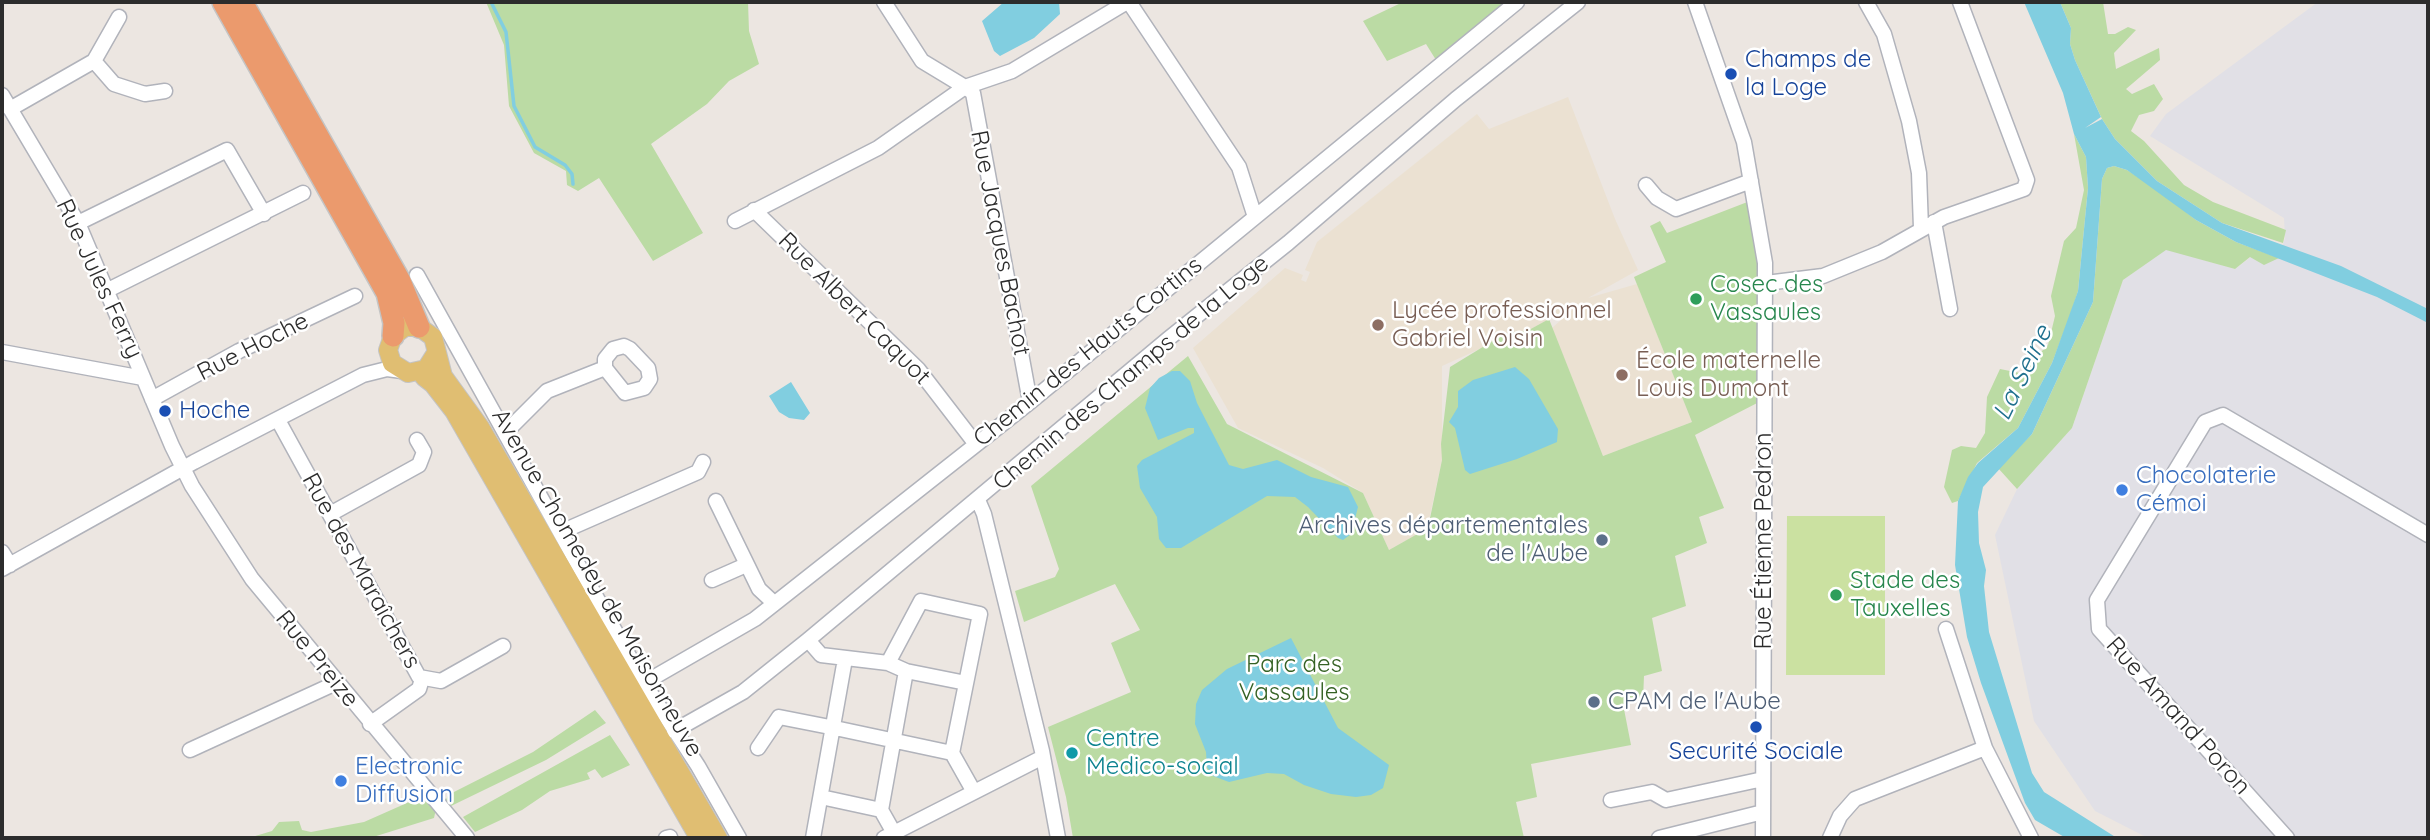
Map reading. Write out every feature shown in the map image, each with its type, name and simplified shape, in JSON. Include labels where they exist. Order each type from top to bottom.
[{"type":"highway","points":[[223,2],[387,293],[394,323],[391,343]]},
{"type":"highway","points":[[242,2],[400,281],[419,327]]},
{"type":"main road","points":[[408,372],[430,365],[436,353],[432,337],[419,327],[405,327],[391,343],[393,363],[408,372],[433,384],[454,411],[699,838]]},
{"type":"main road","name":"Avenue Chomedey de Maisonneuve","points":[[436,353],[443,376],[480,427],[718,838]]},
{"type":"street","points":[[884,2],[922,61],[965,87]]},
{"type":"street","points":[[1128,2],[1239,167],[1255,217]]},
{"type":"street","name":"Rue Albert Caquot","points":[[735,221],[878,148],[965,87],[1012,71],[1128,2]]},
{"type":"street","name":"Chemin des Hauts Cortins","points":[[644,683],[755,619],[1030,402],[1517,2]]},
{"type":"street","name":"Chemin des Champs de la Loge","points":[[674,731],[743,692],[808,640],[1168,339],[1288,243],[1456,99],[1578,2]]},
{"type":"street","name":"Rue Étienne Pedron","points":[[1695,2],[1744,142],[1766,283],[1763,838]]},
{"type":"street","points":[[1866,2],[1884,34],[1909,121],[1927,225],[1950,309]]},
{"type":"street","points":[[1766,283],[1823,276],[1882,252],[1927,225],[2024,190],[2027,180],[1960,2]]},
{"type":"street","points":[[10,108],[94,61],[119,17]]},
{"type":"street","points":[[94,61],[114,84],[145,94],[165,91]]},
{"type":"street","name":"Rue Jacques Bachot","points":[[965,87],[973,93],[1030,402]]},
{"type":"street","name":"Rue Jules Ferry","points":[[2,95],[78,223],[182,469]]},
{"type":"street","points":[[78,223],[227,150],[264,214]]},
{"type":"street","points":[[1646,185],[1657,198],[1676,209],[1751,181]]},
{"type":"street","points":[[108,290],[303,193]]},
{"type":"street","name":"Rue Albert Caquot","points":[[754,210],[918,369],[975,443]]},
{"type":"street","name":"Avenue Chomedey de Maisonneuve","points":[[417,275],[644,683],[739,838]]},
{"type":"street","name":"Rue Hoche","points":[[152,399],[239,351],[355,296]]},
{"type":"street","points":[[363,375],[391,343]]},
{"type":"street","points":[[2,352],[143,378]]},
{"type":"street","points":[[506,432],[547,391],[605,368]]},
{"type":"street","points":[[2,552],[6,567],[182,469],[363,375],[387,369],[408,372]]},
{"type":"street","name":"Rue Amand Poron","points":[[2287,838],[2099,629],[2097,600],[2205,422],[2224,415],[2428,535]]},
{"type":"street","name":"Rue des Maraîchers","points":[[278,420],[332,513],[416,674],[422,679],[441,681],[503,646]]},
{"type":"street","points":[[332,513],[419,465],[424,452],[417,440]]},
{"type":"street","points":[[561,532],[698,472],[703,462]]},
{"type":"street","name":"Rue Preize","points":[[182,469],[253,579],[336,683],[467,838]]},
{"type":"street","points":[[978,500],[984,514],[1043,758],[1058,838]]},
{"type":"street","points":[[716,501],[759,589],[774,603]]},
{"type":"street","points":[[712,580],[746,565]]},
{"type":"street","points":[[888,663],[921,601],[980,614],[952,753],[974,792]]},
{"type":"street","points":[[1947,629],[1985,748],[2031,838]]},
{"type":"street","points":[[808,640],[821,655],[888,663],[906,671],[966,683]]},
{"type":"street","points":[[813,838],[835,728],[845,659]]},
{"type":"street","points":[[906,671],[881,810],[889,836],[1043,758]]},
{"type":"street","points":[[370,724],[419,690],[422,679]]},
{"type":"street","points":[[190,750],[336,683]]},
{"type":"street","points":[[758,748],[779,717],[952,753]]},
{"type":"street","points":[[1829,838],[1840,816],[1855,799],[1985,748]]},
{"type":"street","points":[[1611,800],[1652,792],[1666,800],[1763,779]]},
{"type":"street","points":[[821,797],[881,810]]},
{"type":"street","points":[[1659,838],[1763,812]]},
{"type":"shaded area","points":[[2318,2],[2428,2],[2428,838],[2148,838],[2095,811],[2034,721],[1995,535],[2017,489],[2072,428],[2123,280],[2166,249],[2235,269],[2251,257],[2279,258],[2285,238],[2284,218],[2150,136],[2166,114]]},
{"type":"shaded area","name":"Lycée professionnel Gabriel Voisin","points":[[1568,97],[1615,219],[1638,270],[1588,298],[1637,284],[1692,422],[1603,456],[1552,328],[1580,303],[1527,331],[1504,334],[1493,343],[1442,366],[1442,460],[1427,529],[1389,550],[1363,493],[1323,468],[1238,428],[1193,348],[1285,268],[1303,275],[1301,280],[1306,282],[1310,272],[1305,270],[1317,242],[1477,114],[1489,129]]},
{"type":"green space","points":[[486,2],[748,2],[749,31],[759,64],[729,81],[707,104],[651,144],[703,233],[653,261],[599,178],[578,191],[567,185],[566,171],[534,153],[509,106],[504,45]]},
{"type":"green space","points":[[1403,2],[1507,2],[1436,60],[1426,44],[1387,61],[1363,21]]},
{"type":"green space","points":[[2060,2],[2103,2],[2108,34],[2115,34],[2128,27],[2136,30],[2114,53],[2116,69],[2159,48],[2160,60],[2126,89],[2132,94],[2154,84],[2163,99],[2154,111],[2139,115],[2131,131],[2144,141],[2184,185],[2213,202],[2286,230],[2283,243],[2222,223],[2157,181],[2115,139],[2102,119],[2075,60],[2070,44],[2071,28]]},
{"type":"green space","points":[[2074,134],[2086,157],[2088,188],[2078,291],[2071,313],[2052,363],[2018,428],[1977,463],[1958,501],[1952,503],[1944,487],[1952,450],[1961,446],[1976,448],[1985,433],[1987,397],[2000,369],[2020,373],[2048,345],[2055,316],[2051,296],[2064,241],[2076,228],[2084,190]]},
{"type":"green space","points":[[2114,166],[2127,170],[2161,192],[2196,220],[2236,242],[2279,258],[2264,265],[2250,257],[2235,269],[2166,250],[2123,280],[2072,428],[2017,489],[1998,468],[2032,434],[2093,302],[2102,179],[2107,168]]},
{"type":"green space","name":"Parc des Vassaules","points":[[1750,201],[1765,297],[1763,400],[1695,435],[1724,508],[1699,517],[1707,543],[1675,556],[1686,606],[1652,618],[1662,671],[1644,676],[1643,700],[1623,704],[1631,745],[1531,764],[1537,797],[1516,802],[1524,838],[1073,838],[1066,797],[1048,727],[1131,692],[1111,643],[1140,630],[1115,584],[1024,622],[1015,591],[1055,577],[1059,569],[1031,486],[1188,356],[1227,424],[1363,493],[1389,550],[1428,528],[1442,460],[1441,444],[1450,367],[1504,334],[1527,331],[1549,319],[1603,456],[1692,422],[1634,277],[1666,262],[1650,226],[1660,221],[1667,233]]},
{"type":"green space","name":"Stade des Tauxelles","points":[[1787,516],[1885,516],[1885,675],[1786,675]]},
{"type":"green space","points":[[595,710],[606,723],[546,760],[451,806],[446,800],[448,795],[533,752]]},
{"type":"green space","points":[[610,735],[630,765],[602,778],[595,769],[587,773],[590,779],[550,791],[522,810],[475,832],[463,817]]},
{"type":"green space","points":[[425,795],[436,809],[434,818],[370,838],[171,838],[252,837],[272,831],[279,822],[299,821],[302,830],[311,832],[364,822]]},
{"type":"water","points":[[1004,2],[1059,2],[1060,14],[1034,38],[1000,56],[994,51],[982,21]]},
{"type":"water","points":[[2024,2],[2060,2],[2071,28],[2070,44],[2075,60],[2101,117],[2085,128],[2102,119],[2115,139],[2157,181],[2222,223],[2341,266],[2428,309],[2428,323],[2377,297],[2236,242],[2196,220],[2127,170],[2114,166],[2107,168],[2102,179],[2093,302],[2032,434],[1983,487],[1978,512],[1979,543],[1986,570],[1984,586],[1989,632],[2032,773],[2044,792],[2117,838],[2066,838],[2035,820],[2025,803],[1981,683],[1967,637],[1955,565],[1958,501],[1968,477],[1978,463],[2018,428],[2052,363],[2078,291],[2088,188],[2086,157],[2074,134],[2063,93]]},
{"type":"water","points":[[1515,367],[1529,379],[1558,429],[1557,442],[1517,459],[1470,474],[1465,470],[1455,428],[1449,422],[1458,407],[1458,391],[1473,380]]},
{"type":"water","points":[[1172,371],[1180,371],[1190,381],[1197,403],[1229,465],[1243,469],[1277,460],[1311,477],[1348,487],[1358,507],[1351,534],[1343,540],[1338,538],[1295,497],[1267,496],[1181,548],[1166,548],[1159,539],[1157,517],[1140,488],[1137,466],[1142,460],[1194,433],[1194,428],[1188,428],[1158,440],[1145,408],[1150,388],[1159,378]]},
{"type":"water","points":[[791,382],[810,413],[804,420],[789,418],[779,412],[769,396]]},
{"type":"water","points":[[1291,638],[1338,728],[1389,765],[1383,788],[1371,795],[1356,797],[1331,794],[1304,785],[1284,774],[1267,773],[1229,782],[1213,776],[1207,767],[1206,752],[1195,724],[1196,704],[1202,690],[1227,669]]},
{"type":"waterway","points":[[491,2],[506,32],[514,106],[535,147],[565,165],[572,174],[573,184]]},
{"type":"place","name":"Champs de la Loge","points":[[1731,74]]},
{"type":"place","name":"Cosec des Vassaules","points":[[1696,299]]},
{"type":"place","name":"Lycée professionnel Gabriel Voisin","points":[[1378,325]]},
{"type":"place","name":"École maternelle Louis Dumont","points":[[1622,375]]},
{"type":"place","name":"Hoche","points":[[165,411]]},
{"type":"place","name":"Chocolaterie Cémoi","points":[[2122,490]]},
{"type":"place","name":"Archives départementales de l'Aube","points":[[1602,540]]},
{"type":"place","name":"Stade des Tauxelles","points":[[1836,595]]},
{"type":"place","name":"CPAM de l'Aube","points":[[1594,702]]},
{"type":"place","name":"Securité Sociale","points":[[1756,727]]},
{"type":"place","name":"Centre Medico-social","points":[[1072,753]]},
{"type":"place","name":"Electronic Diffusion","points":[[341,781]]},
{"type":"water label","name":"La Seine","points":[[2023,373]]}]
